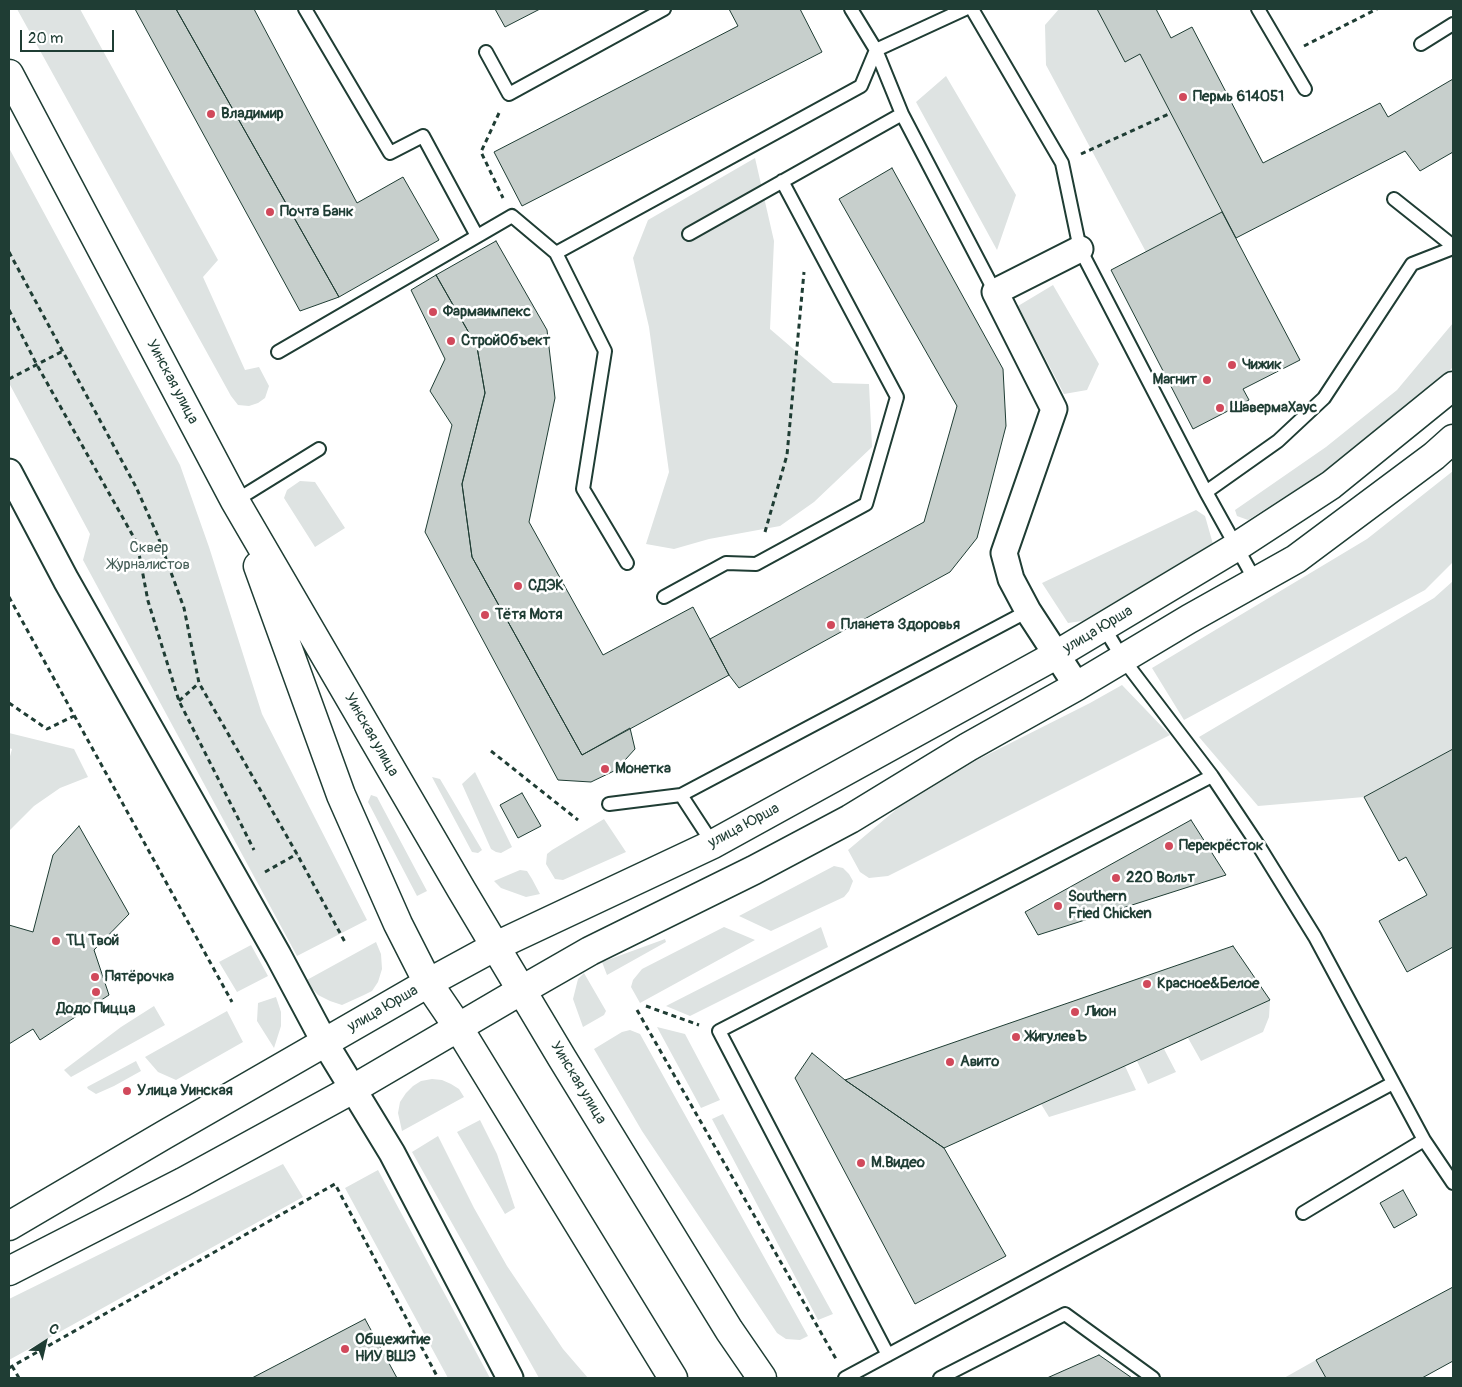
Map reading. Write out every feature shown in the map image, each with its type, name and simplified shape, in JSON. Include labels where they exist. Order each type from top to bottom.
[{"type":"main road","name":"Уинская улица","points":[[9,74],[235,501],[461,889],[562,1058],[729,1330],[762,1378]]},
{"type":"main road","name":"улица Юрша","points":[[9,1226],[164,1134],[428,983],[496,946],[713,844],[1056,655],[1236,547],[1331,485],[1453,386]]},
{"type":"main road","points":[[9,1271],[182,1182],[353,1089],[590,951],[754,870],[850,818],[1189,619],[1296,560],[1453,439]]},
{"type":"main road","points":[[235,501],[341,795],[398,924],[428,983],[458,1027],[673,1378]]},
{"type":"street","points":[[1077,686],[1028,611],[1011,579],[1004,553],[1054,409],[995,292],[1080,249]]},
{"type":"street","points":[[9,472],[66,580],[278,955],[325,1043],[392,1153],[510,1378]]},
{"type":"lane","points":[[305,9],[390,153],[423,136],[477,236]]},
{"type":"lane","points":[[486,52],[509,94],[664,9]]},
{"type":"lane","points":[[851,9],[876,50],[902,114],[995,292]]},
{"type":"lane","points":[[556,253],[861,86],[876,50],[965,9]]},
{"type":"lane","points":[[972,9],[1062,163],[1080,249],[1206,492],[1256,582]]},
{"type":"lane","points":[[1258,9],[1305,89]]},
{"type":"lane","points":[[1421,44],[1453,24]]},
{"type":"lane","points":[[689,234],[902,114]]},
{"type":"lane","points":[[664,597],[726,563],[756,564],[866,504],[897,397],[782,181]]},
{"type":"lane","points":[[1206,492],[1278,441],[1324,398],[1412,264],[1453,247],[1394,199]]},
{"type":"lane","points":[[278,352],[512,216],[556,253],[605,351],[584,490],[627,563]]},
{"type":"lane","points":[[235,501],[319,449]]},
{"type":"lane","points":[[609,804],[681,795],[1028,611]]},
{"type":"lane","points":[[1103,626],[1123,659],[1212,776],[1260,848],[1315,937],[1424,1140],[1453,1183]]},
{"type":"lane","points":[[888,1355],[719,1031],[1212,776]]},
{"type":"lane","points":[[681,795],[713,844]]},
{"type":"lane","points":[[845,1378],[1393,1082]]},
{"type":"lane","points":[[1303,1212],[1424,1140]]},
{"type":"lane","points":[[940,1378],[1065,1314],[1153,1378]]},
{"type":"path","points":[[1285,55],[1377,9]]},
{"type":"path","points":[[509,94],[480,152],[512,216]]},
{"type":"path","points":[[1062,163],[1171,113]]},
{"type":"path","points":[[756,564],[787,455],[808,230]]},
{"type":"path","points":[[9,252],[136,487],[158,534],[184,608],[199,682],[346,944]]},
{"type":"path","points":[[9,310],[137,543],[148,601],[179,701],[257,855]]},
{"type":"path","points":[[9,379],[63,351]]},
{"type":"path","points":[[9,597],[232,1002]]},
{"type":"path","points":[[179,701],[199,682]]},
{"type":"path","points":[[9,703],[47,729],[74,716]]},
{"type":"path","points":[[491,751],[578,820]]},
{"type":"path","points":[[270,880],[265,872],[297,854]]},
{"type":"path","points":[[646,1006],[719,1031]]},
{"type":"path","points":[[637,1010],[834,1358],[858,1371]]},
{"type":"path","points":[[19,1378],[10,1367],[335,1184],[438,1378]]},
{"type":"green space","points":[[17,9],[80,9],[218,260],[203,277],[245,370],[259,367],[269,386],[265,398],[258,403],[249,406],[238,405],[231,396]]},
{"type":"green space","points":[[1059,9],[1097,9],[1125,61],[1140,54],[1222,212],[1146,252],[1046,65],[1045,25]]},
{"type":"green space","points":[[946,76],[1016,195],[997,250],[916,102]]},
{"type":"green space","name":"Сквер Журналистов","points":[[9,148],[180,465],[209,547],[262,714],[367,920],[297,956],[83,560],[90,534],[9,383]]},
{"type":"green space","points":[[755,158],[774,241],[770,329],[833,383],[869,384],[872,447],[814,502],[780,526],[709,539],[674,549],[646,544],[669,472],[649,327],[633,258],[648,220]]},
{"type":"green space","points":[[1053,285],[1099,364],[1087,390],[1064,394],[1018,306]]},
{"type":"green space","points":[[1453,323],[1453,367],[1429,392],[1378,434],[1305,484],[1248,520],[1237,516],[1235,510],[1326,447],[1397,390]]},
{"type":"green space","points":[[1453,471],[1453,562],[1425,590],[1184,720],[1152,668],[1367,539]]},
{"type":"green space","points":[[300,481],[315,482],[345,528],[315,547],[284,498],[287,490]]},
{"type":"green space","points":[[1196,510],[1205,516],[1213,544],[1082,621],[1068,623],[1042,583]]},
{"type":"green space","points":[[1453,581],[1453,749],[1364,797],[1258,806],[1199,737],[1434,598]]},
{"type":"green space","points":[[1122,685],[1170,735],[888,876],[869,878],[860,872],[848,850],[898,808],[977,760]]},
{"type":"green space","points":[[9,733],[74,749],[88,777],[60,788],[34,806],[9,831],[9,760],[12,749],[9,748]]},
{"type":"green space","points":[[475,772],[512,847],[501,853],[491,849],[462,784]]},
{"type":"green space","points":[[432,777],[440,779],[482,850],[478,853],[472,852]]},
{"type":"green space","points":[[371,795],[377,797],[427,891],[417,896],[368,802]]},
{"type":"green space","points":[[604,819],[626,852],[563,880],[555,879],[546,864],[547,854]]},
{"type":"green space","points":[[834,866],[843,868],[853,881],[844,897],[771,931],[739,916]]},
{"type":"green space","points":[[520,870],[527,871],[540,894],[526,897],[501,888],[494,881]]},
{"type":"green space","points":[[724,927],[755,940],[640,1003],[631,987],[633,980],[642,969]]},
{"type":"green space","points":[[821,927],[828,947],[690,1016],[666,1006]]},
{"type":"green space","points":[[665,939],[666,942],[607,975],[602,962]]},
{"type":"green space","points":[[376,942],[381,954],[382,969],[378,982],[372,991],[342,1005],[318,995],[305,981]]},
{"type":"green space","points":[[251,945],[268,976],[237,992],[219,962]]},
{"type":"green space","points":[[584,973],[606,1011],[604,1015],[583,1027],[573,999],[578,979]]},
{"type":"green space","points":[[276,997],[281,1012],[281,1026],[274,1048],[257,1021],[258,1003]]},
{"type":"green space","points":[[1270,1000],[1269,1017],[1263,1032],[1201,1061],[1188,1038]]},
{"type":"green space","points":[[154,1006],[165,1025],[71,1077],[64,1070],[121,1027]]},
{"type":"green space","points":[[227,1011],[243,1042],[176,1080],[158,1072],[145,1057]]},
{"type":"green space","points":[[657,1027],[685,1034],[720,1100],[701,1108]]},
{"type":"green space","points":[[630,1030],[640,1034],[808,1336],[800,1340],[786,1339],[777,1333],[642,1131],[594,1049],[622,1032]]},
{"type":"green space","points":[[1164,1049],[1176,1072],[1148,1084],[1137,1061]]},
{"type":"green space","points":[[136,1061],[141,1071],[96,1094],[88,1089],[87,1087]]},
{"type":"green space","points":[[1125,1066],[1136,1090],[1049,1117],[1041,1104]]},
{"type":"green space","points":[[442,1080],[451,1084],[459,1089],[464,1097],[402,1131],[398,1113],[400,1102],[413,1086],[421,1081]]},
{"type":"green space","points":[[723,1114],[833,1314],[818,1320],[712,1119]]},
{"type":"green space","points":[[480,1120],[497,1154],[515,1208],[505,1214],[457,1132]]},
{"type":"green space","points":[[438,1136],[474,1208],[507,1266],[563,1349],[588,1378],[539,1378],[412,1152]]},
{"type":"green space","points":[[283,1164],[303,1197],[9,1360],[9,1299]]},
{"type":"green space","points":[[378,1170],[490,1378],[448,1378],[345,1188]]},
{"type":"green space","points":[[1316,1360],[1326,1378],[1284,1378]]},
{"type":"building","points":[[135,9],[176,9],[339,297],[300,311]]},
{"type":"building","points":[[176,9],[254,9],[357,203],[403,177],[439,240],[339,297]]},
{"type":"building","points":[[495,9],[540,9],[505,27]]},
{"type":"building","points":[[729,9],[800,9],[822,52],[522,206],[494,152],[738,26]]},
{"type":"building","points":[[1097,9],[1156,9],[1171,38],[1192,27],[1263,163],[1380,103],[1388,117],[1453,79],[1453,152],[1420,171],[1405,151],[1236,238],[1140,54],[1125,62]]},
{"type":"building","points":[[892,168],[1003,369],[1006,426],[977,538],[950,572],[739,688],[729,675],[710,639],[924,522],[957,406],[839,199]]},
{"type":"building","points":[[1222,212],[1300,360],[1243,389],[1249,400],[1193,429],[1111,270]]},
{"type":"building","points":[[496,241],[547,330],[555,398],[529,522],[603,655],[693,607],[729,675],[582,755],[472,557],[462,484],[485,393],[477,347],[436,275]]},
{"type":"building","points":[[436,275],[477,347],[485,393],[462,484],[472,557],[582,755],[630,728],[635,749],[616,770],[591,782],[558,780],[425,532],[452,425],[430,391],[445,359],[411,290]]},
{"type":"building","points":[[1453,749],[1453,947],[1407,972],[1379,921],[1427,895],[1406,857],[1399,861],[1364,797]]},
{"type":"building","points":[[522,793],[541,826],[518,838],[500,805]]},
{"type":"building","points":[[1191,820],[1226,875],[1038,935],[1025,912]]},
{"type":"building","name":"ТЦ Твой","points":[[79,826],[129,914],[94,950],[109,995],[40,1040],[33,1029],[9,1044],[9,925],[33,932],[53,855]]},
{"type":"building","points":[[1233,946],[1270,1000],[944,1148],[845,1080]]},
{"type":"building","points":[[812,1053],[845,1080],[944,1148],[1006,1256],[915,1304],[795,1078]]},
{"type":"building","points":[[1403,1190],[1417,1215],[1394,1228],[1380,1203]]},
{"type":"building","points":[[1453,1287],[1453,1361],[1422,1378],[1326,1378],[1316,1360]]},
{"type":"building","name":"Общежитие НИУ ВШЭ","points":[[365,1319],[397,1378],[252,1378]]},
{"type":"building","points":[[1099,1355],[1132,1378],[1047,1378]]},
{"type":"place","name":"Пермь 614051","points":[[1183,97]]},
{"type":"place","name":"Владимир","points":[[211,114]]},
{"type":"place","name":"Почта Банк","points":[[270,212]]},
{"type":"place","name":"Фармаимпекс","points":[[433,312]]},
{"type":"place","name":"СтройОбъект","points":[[451,341]]},
{"type":"place","name":"Чижик","points":[[1232,365]]},
{"type":"place","name":"Магнит","points":[[1207,380]]},
{"type":"place","name":"ШавермаХаус","points":[[1220,408]]},
{"type":"place","name":"СДЭК","points":[[518,586]]},
{"type":"place","name":"Тётя Мотя","points":[[485,615]]},
{"type":"place","name":"Планета Здоровья","points":[[831,625]]},
{"type":"place","name":"Монетка","points":[[605,769]]},
{"type":"place","name":"Перекрёсток","points":[[1169,846]]},
{"type":"place","name":"220 Вольт","points":[[1116,878]]},
{"type":"place","name":"Southern Fried Chicken","points":[[1058,906]]},
{"type":"place","name":"ТЦ Твой","points":[[56,941]]},
{"type":"place","name":"Пятёрочка","points":[[95,977]]},
{"type":"place","name":"Красное&Белое","points":[[1147,984]]},
{"type":"place","name":"Додо Пицца","points":[[96,992]]},
{"type":"place","name":"Лион","points":[[1075,1012]]},
{"type":"place","name":"ЖигулевЪ","points":[[1016,1037]]},
{"type":"place","name":"Авито","points":[[950,1062]]},
{"type":"place","name":"Улица Уинская","points":[[127,1091]]},
{"type":"place","name":"М.Видео","points":[[861,1163]]},
{"type":"place","name":"Общежитие НИУ ВШЭ","points":[[345,1349]]}]
